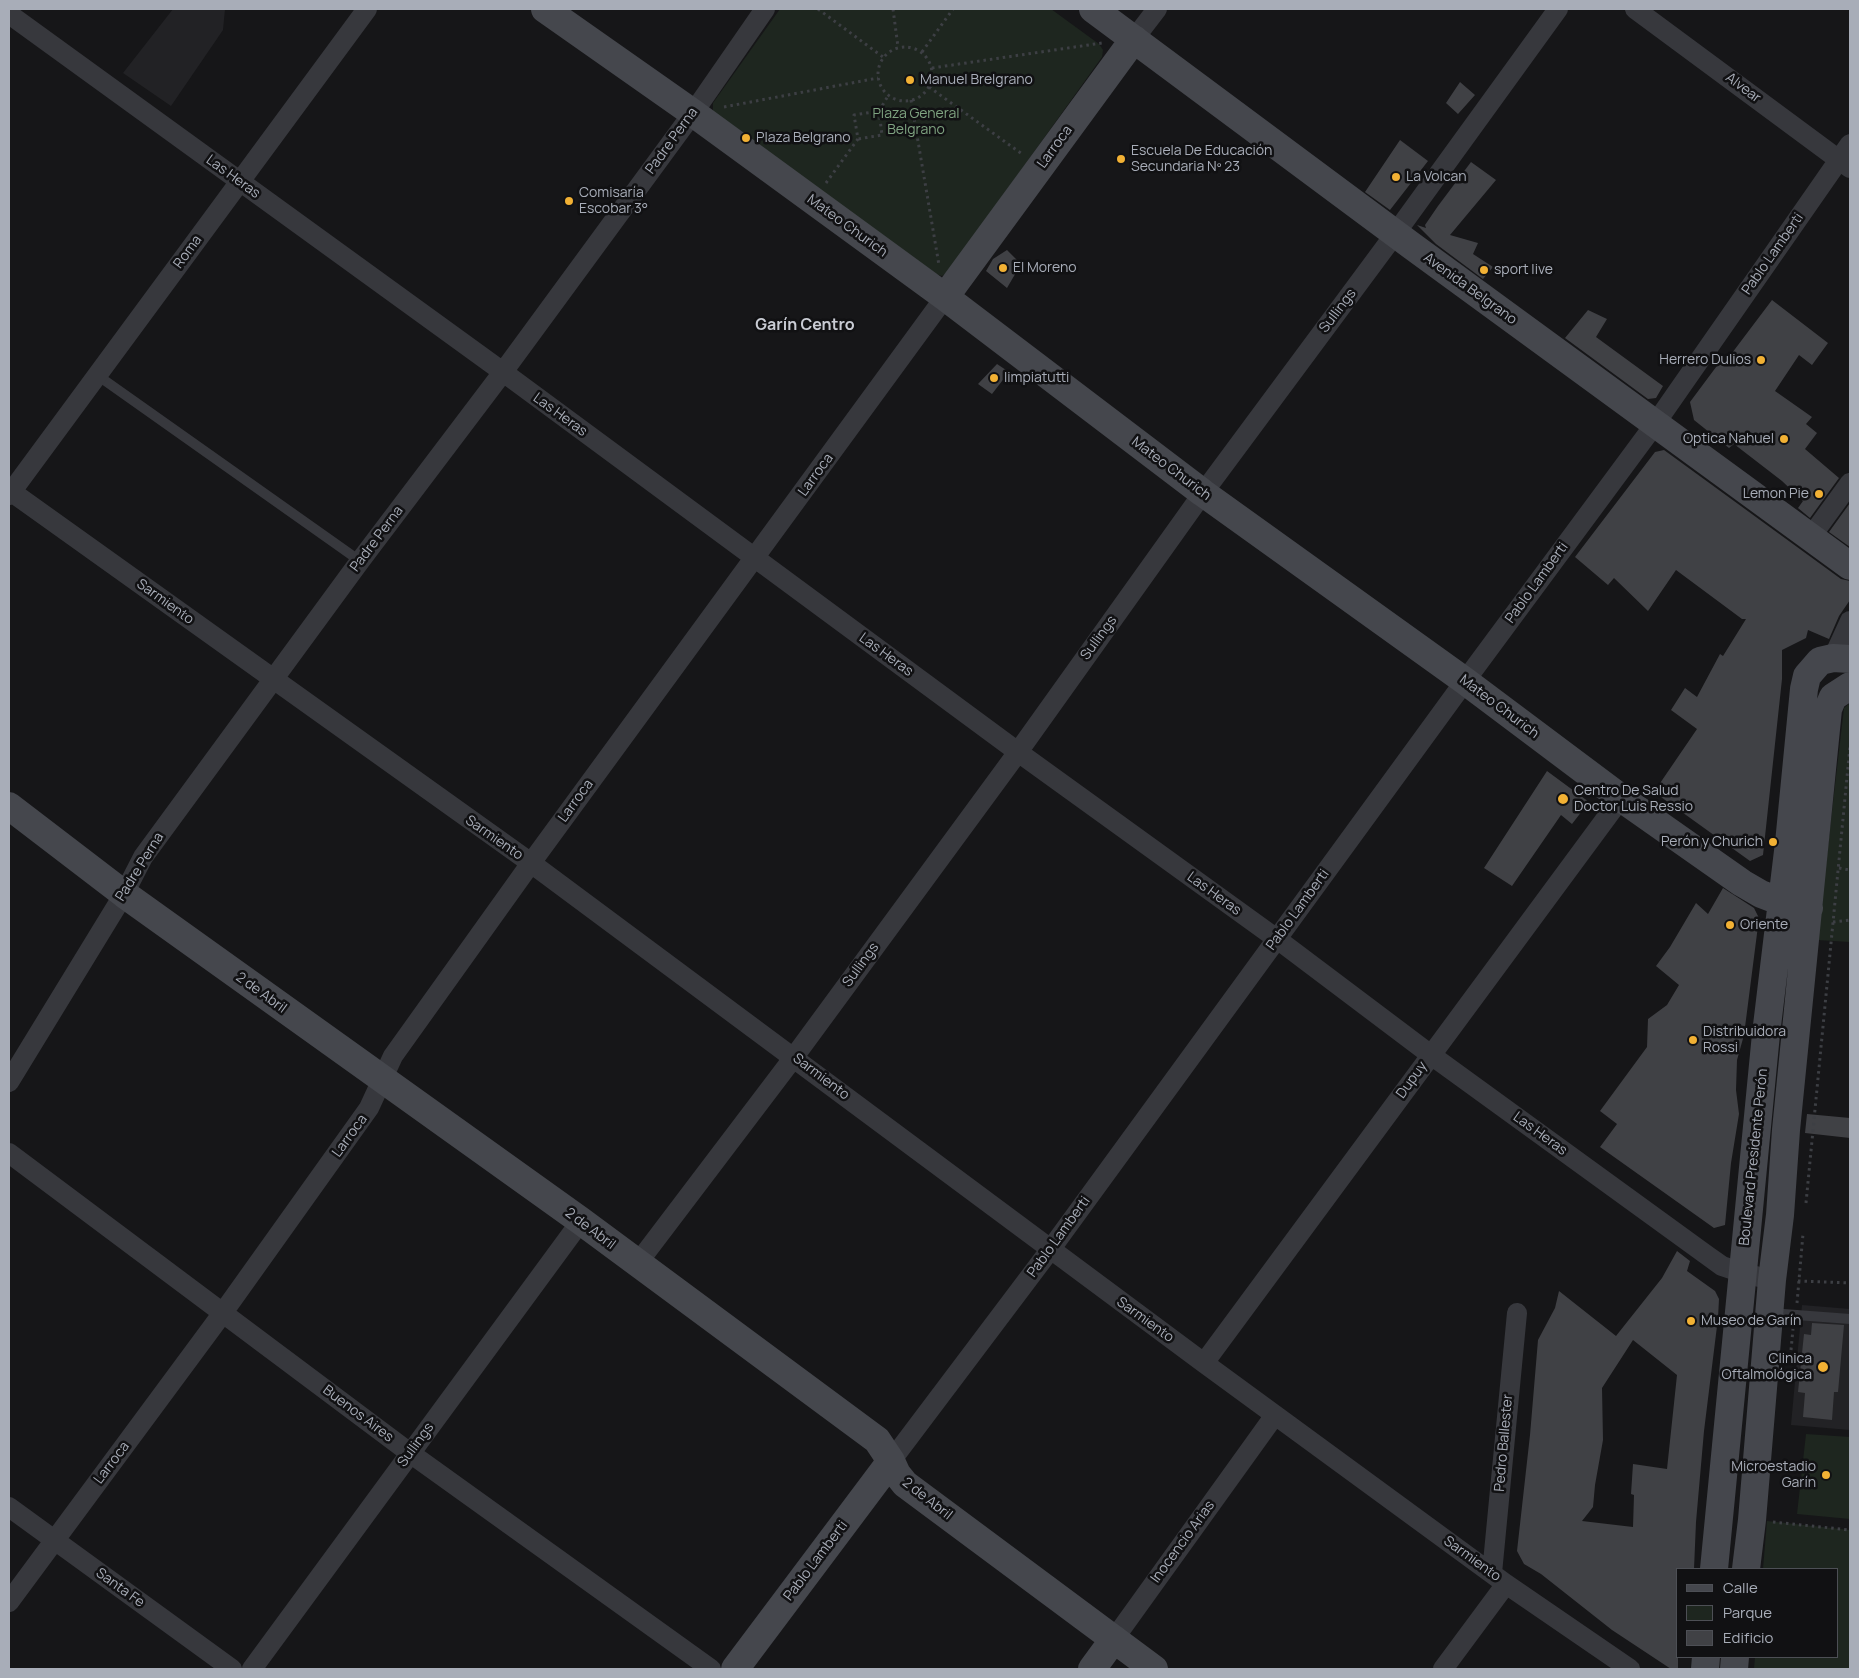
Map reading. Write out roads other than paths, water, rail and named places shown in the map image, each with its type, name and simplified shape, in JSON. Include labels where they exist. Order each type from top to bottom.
[{"type":"street","name":"Roma","points":[[10,492],[367,9]]},
{"type":"street","name":"Mateo Churich","points":[[545,9],[693,113],[945,297],[1203,493],[1465,681],[1621,798],[1742,883],[1761,894],[1782,902],[1809,908]]},
{"type":"street","name":"Padre Perna","points":[[9,1082],[124,894],[143,858],[360,561],[503,372],[693,113],[765,9]]},
{"type":"street","name":"Avenida Belgrano","points":[[1093,9],[1396,234],[1850,566]]},
{"type":"street","name":"Larroca","points":[[9,1602],[222,1314],[370,1108],[393,1056],[531,864],[1157,9]]},
{"type":"street","name":"Sullings","points":[[637,1264],[794,1057],[1018,752],[1203,493],[1396,234],[1558,9]]},
{"type":"street","name":"Alvear","points":[[1635,9],[1846,157]]},
{"type":"street","name":"Las Heras","points":[[9,14],[503,372],[1018,752],[1276,939],[1431,1055],[1722,1266],[1743,1273],[1785,1281]]},
{"type":"street","name":"Pablo Lamberti","points":[[735,1669],[1050,1250],[1655,424],[1846,157]]},
{"type":"street","points":[[1810,538],[1850,483]]},
{"type":"street","name":"Sarmiento","points":[[10,492],[531,864],[794,1057],[1050,1250],[1204,1363],[1499,1578],[1630,1669]]},
{"type":"street","points":[[1841,659],[1850,621]]},
{"type":"street","name":"Boulevard Presidente Perón","points":[[1714,1568],[1766,1034],[1804,689],[1807,676],[1820,661],[1841,659]]},
{"type":"street","name":"Boulevard Presidente Perón","points":[[1746,1568],[1752,1520],[1769,1313],[1785,1281],[1780,1215],[1786,1130],[1828,710],[1833,697],[1850,686]]},
{"type":"street","name":"Dupuy","points":[[1204,1363],[1621,798]]},
{"type":"street","name":"2 de Abril","points":[[9,806],[124,894],[581,1221],[876,1440],[905,1484],[1154,1669]]},
{"type":"street","name":"Buenos Aires","points":[[9,1153],[410,1453],[711,1669]]},
{"type":"street","name":"Sullings","points":[[252,1669],[581,1221]]},
{"type":"street","name":"Pedro Ballester","points":[[1499,1578],[1516,1313]]},
{"type":"street","name":"Inocencio Arias","points":[[1092,1669],[1275,1415]]},
{"type":"street","name":"Santa Fe","points":[[9,1507],[232,1669]]},
{"type":"street","points":[[1442,1669],[1499,1578]]},
{"type":"lane","points":[[97,375],[360,561]]},
{"type":"lane","points":[[1769,1313],[1850,1319]]},
{"type":"place","name":"Manuel Brelgrano","points":[[910,80]]},
{"type":"place","name":"Plaza Belgrano","points":[[746,138]]},
{"type":"place","name":"Escuela De Educación Secundaria Nº 23","points":[[1121,159]]},
{"type":"place","name":"La Volcan","points":[[1396,177]]},
{"type":"place","name":"Comisaría Escobar 3°","points":[[569,201]]},
{"type":"place","name":"El Moreno","points":[[1003,268]]},
{"type":"place","name":"sport live","points":[[1484,270]]},
{"type":"place","name":"Herrero Dulios","points":[[1761,360]]},
{"type":"place","name":"limpiatutti","points":[[994,378]]},
{"type":"place","name":"Optica Nahuel","points":[[1784,439]]},
{"type":"place","name":"Lemon Pie","points":[[1819,494]]},
{"type":"place","name":"Centro De Salud Doctor Luis Ressio","points":[[1563,799]]},
{"type":"place","name":"Perón y Churich","points":[[1773,842]]},
{"type":"place","name":"Oriente","points":[[1730,925]]},
{"type":"place","name":"Distribuidora Rossi","points":[[1693,1040]]},
{"type":"place","name":"Museo de Garín","points":[[1691,1321]]},
{"type":"place","name":"Clinica Oftalmológica","points":[[1823,1367]]},
{"type":"place","name":"Microestadio Garín","points":[[1826,1475]]},
{"type":"district","name":"Garín Centro","points":[[805,326]]},
{"type":"park label","name":"Plaza General Belgrano","points":[[916,122]]}]
